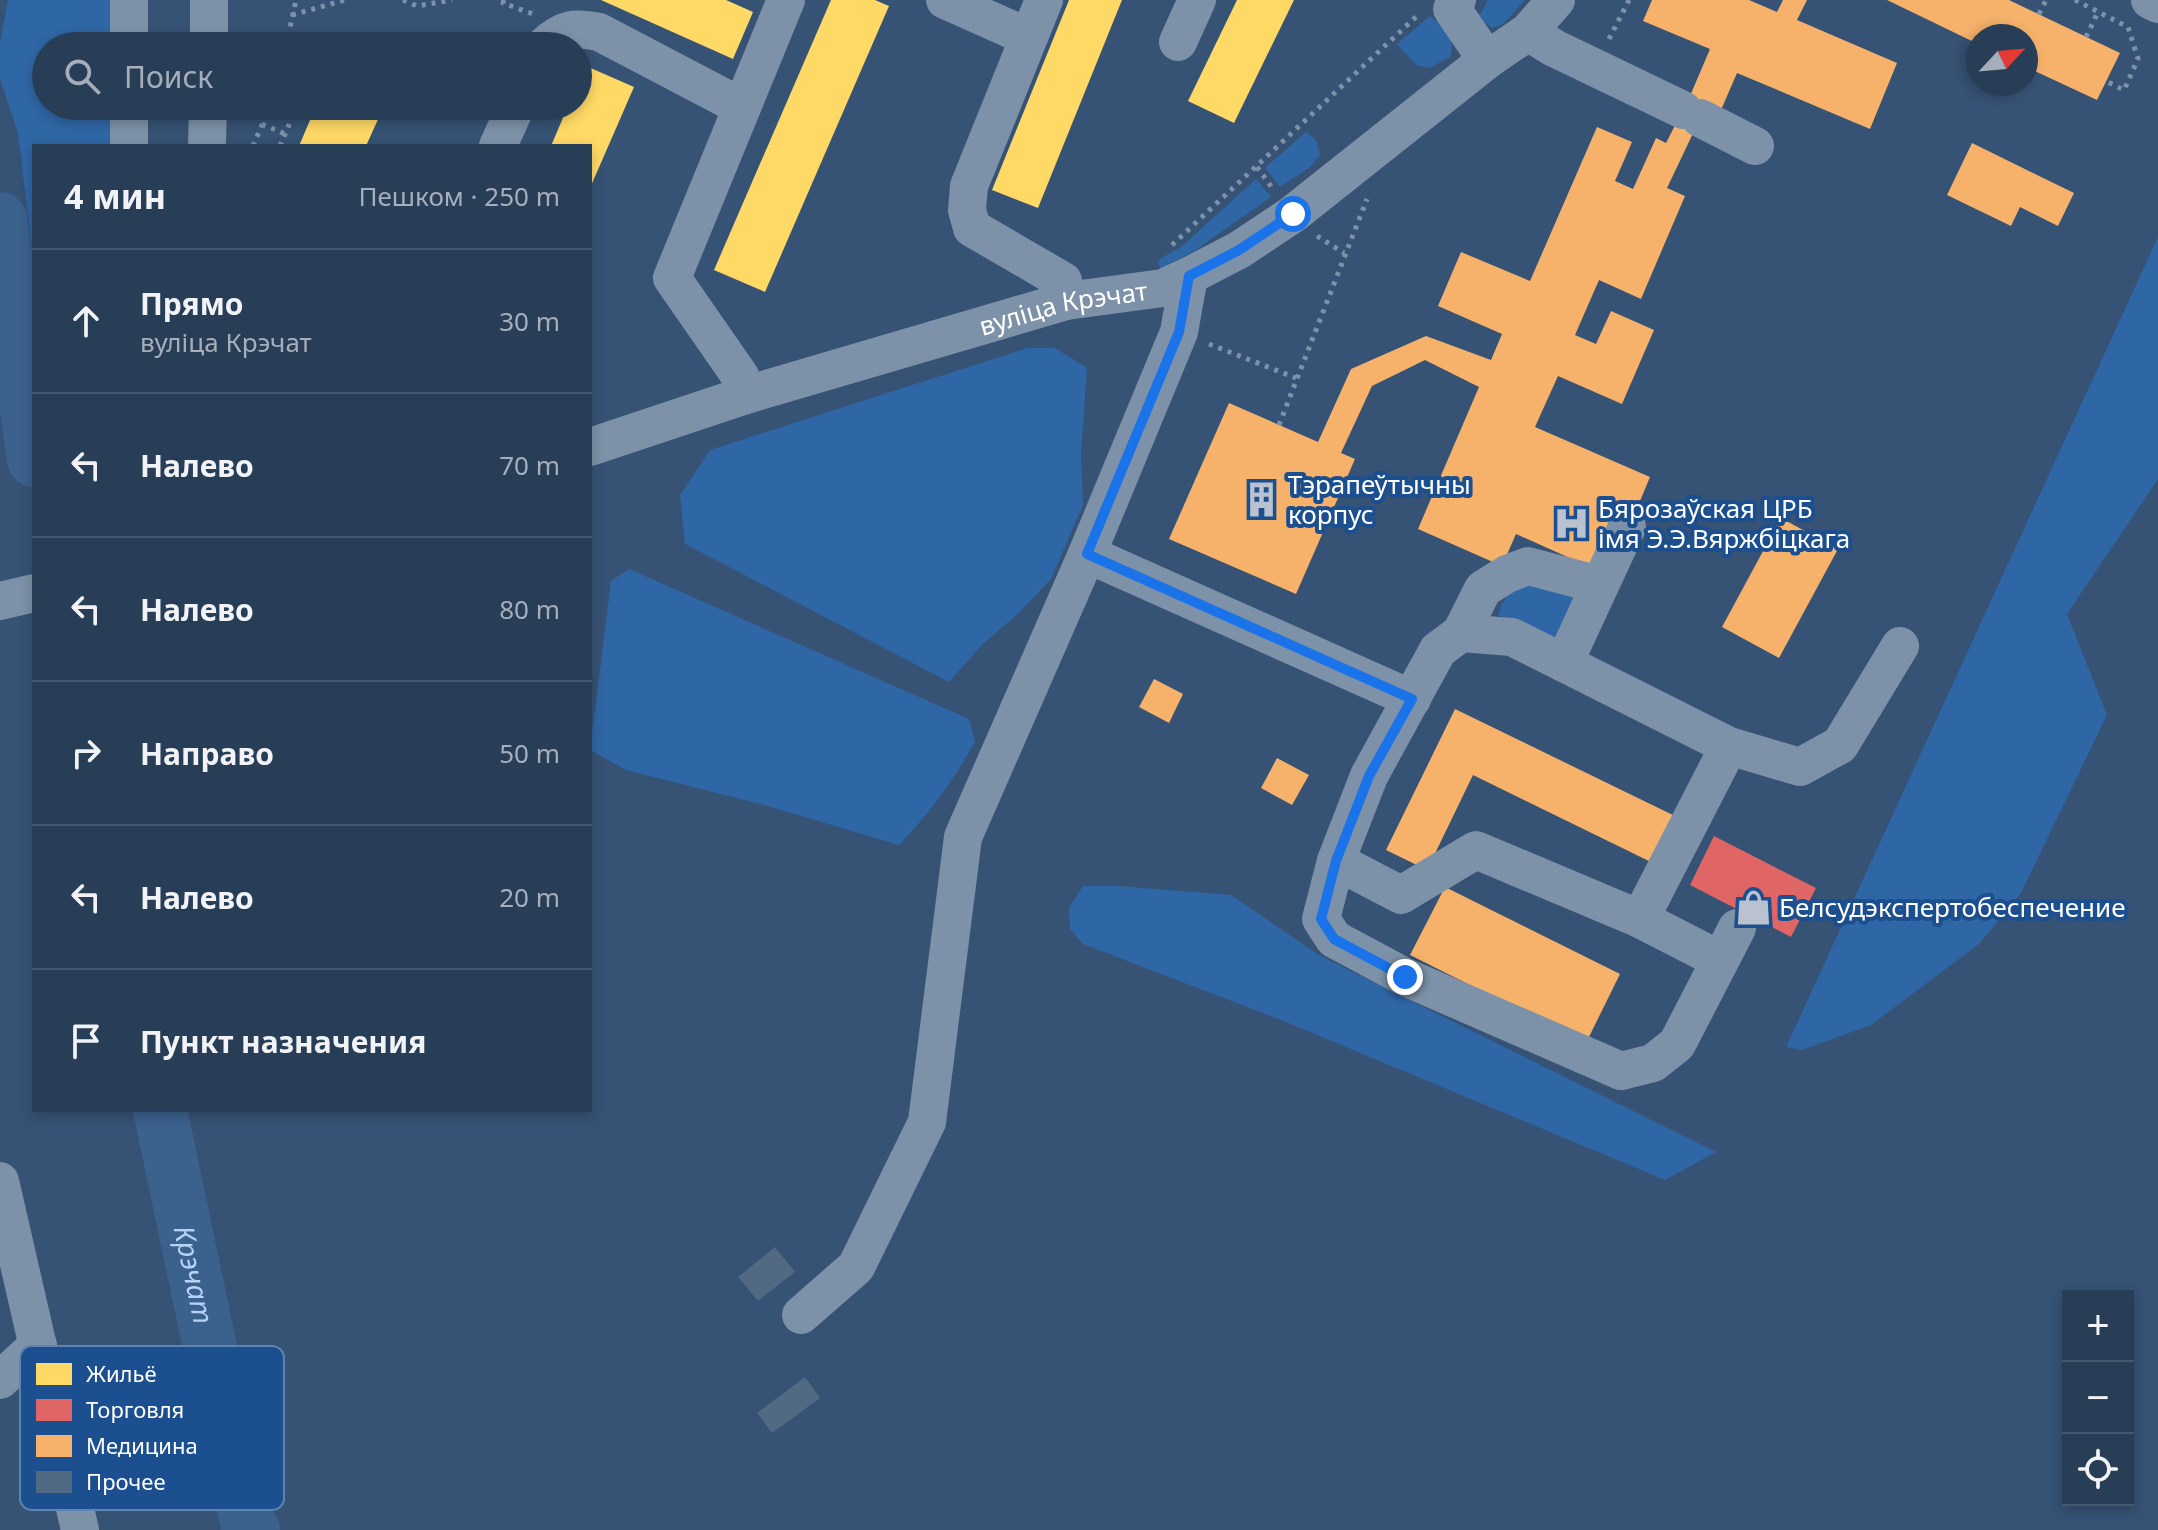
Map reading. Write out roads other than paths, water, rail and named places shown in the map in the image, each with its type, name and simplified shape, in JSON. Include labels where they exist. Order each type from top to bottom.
[{"type":"street","points":[[129,0],[129,32]]},
{"type":"street","points":[[209,0],[209,32]]},
{"type":"street","points":[[746,395],[740,376],[672,278],[786,0]]},
{"type":"street","points":[[945,0],[1028,37]]},
{"type":"street","points":[[1044,0],[969,186],[967,210],[972,228],[1063,281],[1066,301]]},
{"type":"street","points":[[1178,42],[1197,0]]},
{"type":"street","name":"вуліца Крэчат","points":[[592,446],[746,395],[1066,301],[1163,288],[1177,264],[1239,250],[1293,214],[1487,60],[1528,32],[1556,0]]},
{"type":"street","points":[[2150,0],[2158,4]]},
{"type":"street","points":[[1440,4],[1452,9],[1487,60]]},
{"type":"street","points":[[562,32],[578,28],[599,32],[742,107]]},
{"type":"street","points":[[1528,32],[1554,48],[1755,146]]},
{"type":"street","points":[[129,120],[129,144]]},
{"type":"street","points":[[207,144],[208,120]]},
{"type":"street","points":[[499,144],[510,120]]},
{"type":"street","points":[[801,1315],[856,1267],[927,1122],[963,837],[1087,554],[1179,332],[1177,264]]},
{"type":"street","points":[[1564,663],[1627,527]]},
{"type":"street","points":[[1087,554],[1412,699]]},
{"type":"street","points":[[1336,861],[1401,895],[1476,850],[1640,919],[1728,944],[1677,1044],[1653,1063],[1621,1071],[1405,977],[1334,939],[1321,919],[1336,861],[1369,776],[1438,650],[1461,633],[1483,589],[1507,574],[1528,566],[1600,585]]},
{"type":"street","points":[[0,601],[32,593]]},
{"type":"street","points":[[1461,633],[1512,637],[1729,746],[1800,767],[1840,745],[1900,646]]},
{"type":"street","points":[[1640,919],[1729,746]]},
{"type":"street","points":[[0,1181],[38,1345]]},
{"type":"street","points":[[0,1380],[20,1362]]},
{"type":"street","points":[[75,1510],[80,1530]]},
{"type":"waterway","name":"Крэчат","points":[[0,219],[32,446]]},
{"type":"waterway","name":"Крэчат","points":[[160,1112],[210,1346]]},
{"type":"waterway","name":"Крэчат","points":[[244,1510],[247,1523],[253,1530]]},
{"type":"place","name":"Тэрапеўтычны корпус","points":[[1262,499]]},
{"type":"place","name":"Бярозаўская ЦРБ імя Э.Э.Вяржбіцкага","points":[[1572,523]]},
{"type":"place","name":"Белсудэкспертобеспечение","points":[[1753,907]]}]
